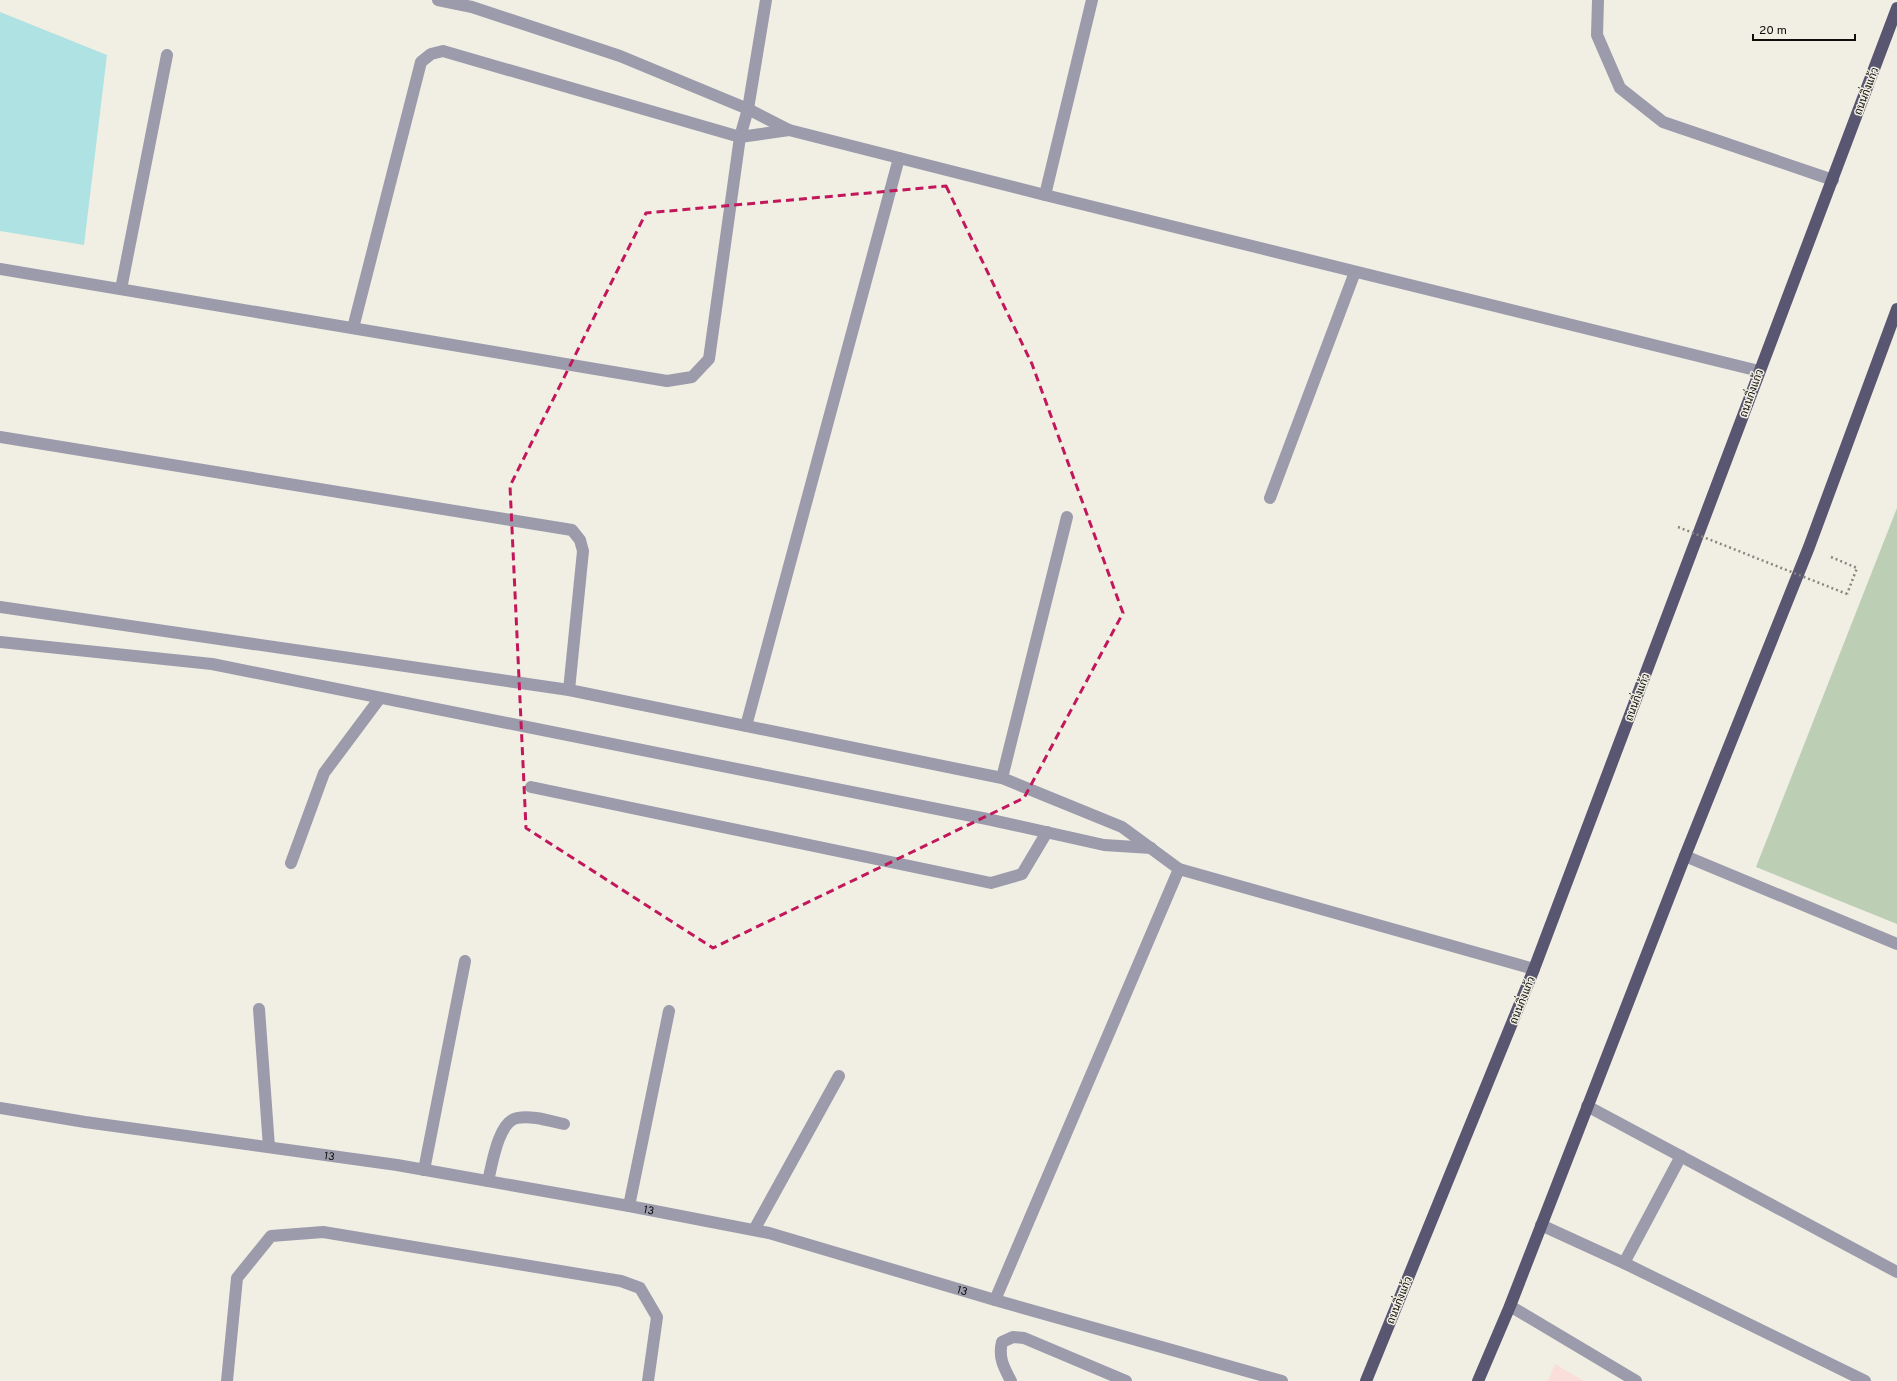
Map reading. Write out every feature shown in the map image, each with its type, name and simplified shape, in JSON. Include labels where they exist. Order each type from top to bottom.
[{"type":"main road","name":"ถนนกิ่งแก้ว","points":[[1366,1381],[1534,968],[1897,8]]},
{"type":"main road","points":[[1478,1381],[1510,1306],[1685,856],[1809,547],[1897,309]]},
{"type":"street","points":[[438,0],[472,7],[620,56],[748,108],[789,130],[1045,195],[1759,371]]},
{"type":"street","points":[[0,268],[667,381],[692,377],[709,359],[740,137],[748,108],[766,0]]},
{"type":"street","points":[[1045,195],[1092,0]]},
{"type":"street","points":[[1598,0],[1597,35],[1620,88],[1663,122],[1833,180]]},
{"type":"street","points":[[353,328],[421,62],[430,54],[443,51],[740,137],[789,130]]},
{"type":"street","points":[[121,289],[167,55]]},
{"type":"street","points":[[746,726],[899,158]]},
{"type":"street","points":[[1270,498],[1355,272]]},
{"type":"street","points":[[0,437],[572,530],[580,540],[584,551],[569,690]]},
{"type":"street","points":[[1002,778],[1067,517]]},
{"type":"street","points":[[0,607],[569,690],[1002,778],[1122,827],[1179,869],[1534,968]]},
{"type":"street","points":[[0,642],[212,664],[987,818],[1104,845],[1151,848]]},
{"type":"street","points":[[291,863],[324,773],[380,698]]},
{"type":"street","points":[[531,787],[991,883],[1022,874],[1047,832]]},
{"type":"street","points":[[1685,856],[1897,944]]},
{"type":"street","points":[[995,1300],[1179,869]]},
{"type":"street","points":[[424,1170],[465,961]]},
{"type":"street","points":[[259,1009],[269,1147]]},
{"type":"street","points":[[629,1206],[669,1011]]},
{"type":"street","points":[[754,1230],[839,1076]]},
{"type":"street","points":[[1587,1106],[1897,1272]]},
{"type":"street","name":"13","points":[[0,1108],[85,1122],[424,1170],[629,1206],[754,1230],[1282,1381]]},
{"type":"street","points":[[488,1181],[500,1135],[508,1123],[517,1118],[532,1118],[564,1124]]},
{"type":"street","points":[[1624,1263],[1681,1156]]},
{"type":"street","points":[[1541,1225],[1624,1263],[1865,1381]]},
{"type":"street","points":[[226,1381],[237,1278],[271,1236],[323,1232],[621,1281],[640,1288],[657,1317],[648,1381]]},
{"type":"street","points":[[1510,1306],[1636,1381]]},
{"type":"street","points":[[1011,1381],[1002,1365],[1000,1351],[1002,1342],[1013,1337],[1024,1338],[1126,1381]]},
{"type":"path","points":[[1678,527],[1847,594],[1857,568],[1809,547]]},
{"type":"highlighted area","points":[[946,186],[1032,364],[1123,613],[1024,798],[713,948],[526,828],[510,486],[646,213]]},
{"type":"shaded area","points":[[1555,1364],[1584,1381],[1548,1381]]},
{"type":"green space","points":[[1897,508],[1897,924],[1756,867]]},
{"type":"water","points":[[0,12],[107,55],[84,245],[0,231]]}]
